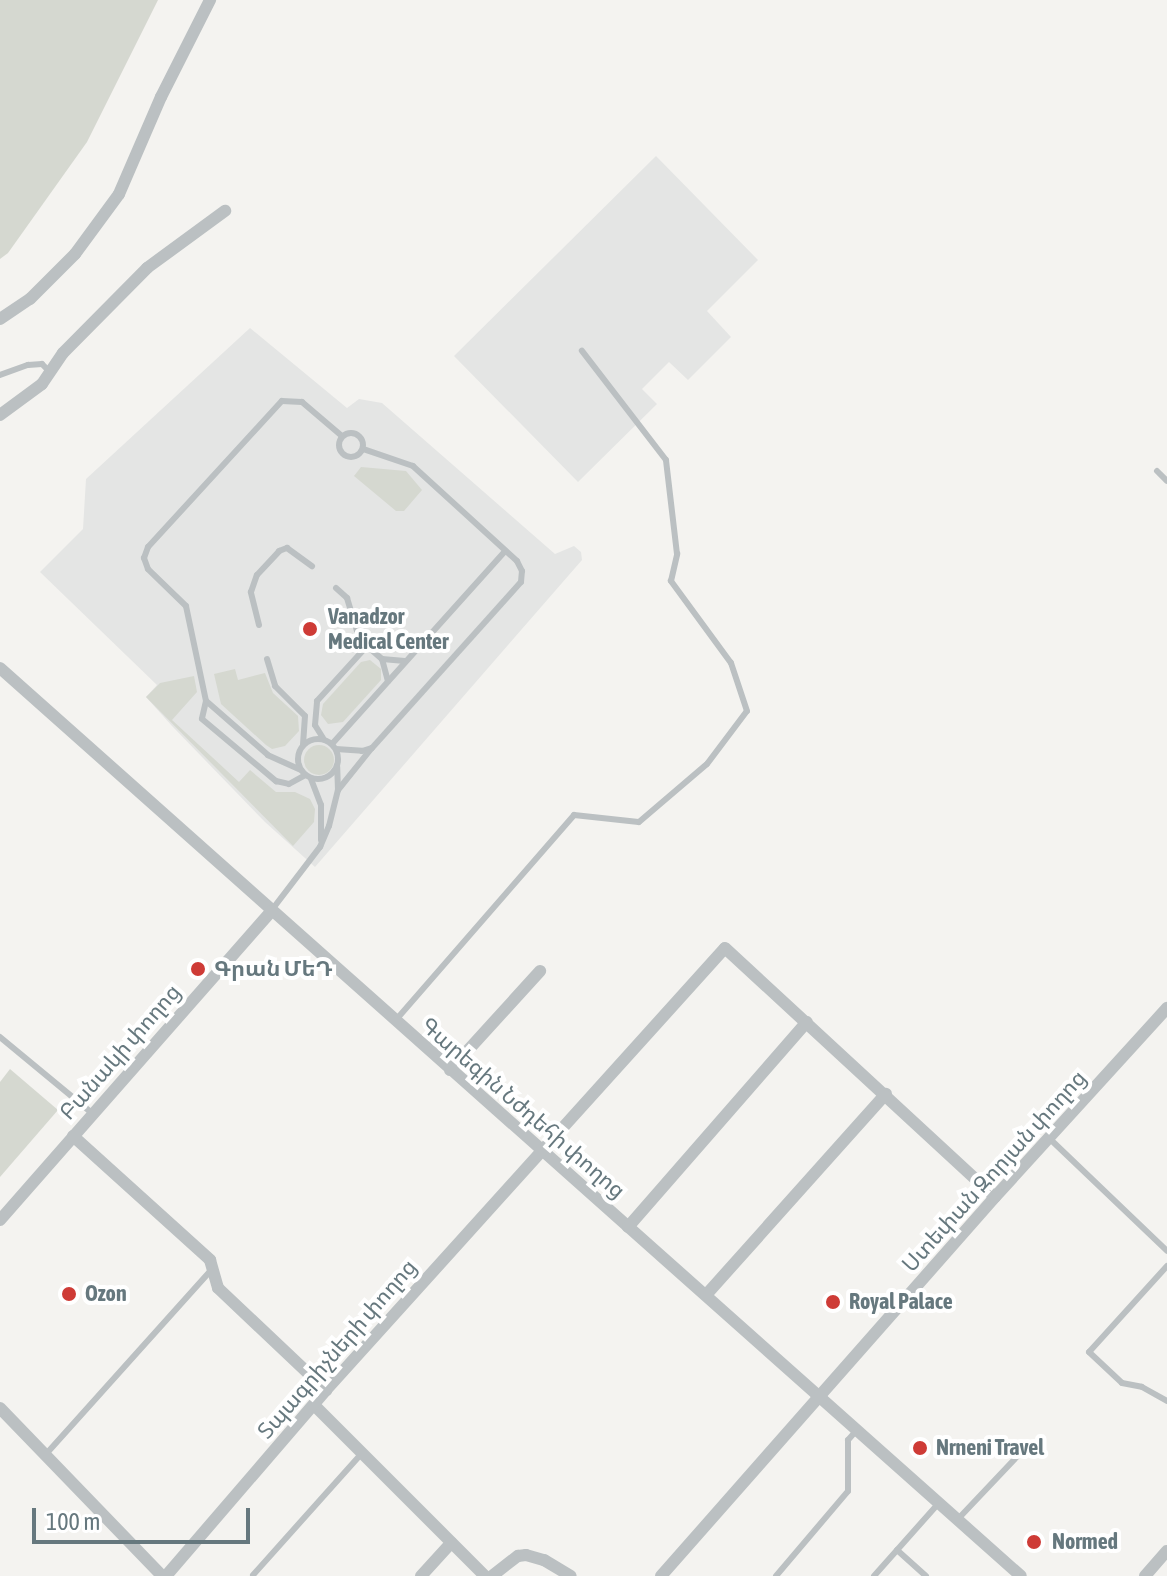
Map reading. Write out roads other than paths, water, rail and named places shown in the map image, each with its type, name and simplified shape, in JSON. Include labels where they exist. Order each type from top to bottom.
[{"type":"street","points":[[0,319],[30,299],[75,254],[119,194],[161,97],[210,0]]},
{"type":"street","points":[[0,415],[49,375],[63,353],[147,268],[225,211]]},
{"type":"street","name":"Գարեգին Նժդեհի փողոց","points":[[0,668],[1021,1576]]},
{"type":"street","name":"Բանակի փողոց","points":[[0,1220],[271,911]]},
{"type":"street","name":"Տպագրիչների փողոց","points":[[164,1576],[326,1390],[725,948],[807,1022]]},
{"type":"street","points":[[450,1070],[540,971]]},
{"type":"street","name":"Ստեփան Զորյան փողոց","points":[[661,1576],[995,1197],[1167,1008]]},
{"type":"street","points":[[628,1227],[807,1022],[995,1197]]},
{"type":"street","points":[[706,1295],[886,1094]]},
{"type":"street","points":[[73,1136],[210,1260],[218,1288],[326,1390]]},
{"type":"street","points":[[314,1405],[485,1576]]},
{"type":"street","points":[[3,1417],[47,1453],[97,1512],[164,1576]]},
{"type":"street","points":[[421,1576],[451,1543]]},
{"type":"street","points":[[1145,1576],[1167,1551]]},
{"type":"street","points":[[492,1576],[518,1556],[526,1555],[544,1560],[571,1576]]},
{"type":"lane","points":[[395,1021],[574,815],[639,822],[707,764],[747,711],[731,663],[671,581],[677,554],[666,460],[582,351]]},
{"type":"lane","points":[[0,375],[42,364],[48,368],[49,375]]},
{"type":"lane","points":[[306,775],[289,784],[276,781],[202,719],[206,701],[186,606],[148,569],[144,558],[148,547],[282,401],[302,402],[342,436]]},
{"type":"lane","points":[[342,436],[351,433],[360,436],[363,449]]},
{"type":"lane","points":[[342,436],[339,445],[347,457],[357,456],[363,449]]},
{"type":"lane","points":[[338,790],[521,582],[522,571],[505,551],[413,466],[363,449]]},
{"type":"lane","points":[[1157,471],[1167,481]]},
{"type":"lane","points":[[259,625],[251,592],[257,575],[271,559],[287,548],[312,566]]},
{"type":"lane","points":[[331,744],[505,551]]},
{"type":"lane","points":[[336,588],[347,598],[357,630],[367,646],[382,659],[388,681]]},
{"type":"lane","points":[[271,911],[320,847],[338,790],[337,767],[331,744],[315,725],[317,701],[367,646]]},
{"type":"lane","points":[[267,659],[275,686],[305,716],[303,746],[298,758],[323,817],[320,847]]},
{"type":"lane","points":[[382,659],[406,661]]},
{"type":"lane","points":[[206,701],[268,755],[306,775],[324,779],[337,767]]},
{"type":"lane","points":[[303,746],[313,740],[362,751],[372,748]]},
{"type":"lane","points":[[0,1037],[93,1114]]},
{"type":"lane","points":[[1050,1139],[1167,1251]]},
{"type":"lane","points":[[1167,1266],[1089,1352],[1122,1383],[1142,1387],[1167,1401]]},
{"type":"lane","points":[[47,1453],[212,1269]]},
{"type":"lane","points":[[776,1576],[848,1491],[848,1440],[858,1429]]},
{"type":"lane","points":[[958,1519],[1029,1444]]},
{"type":"lane","points":[[253,1575],[362,1453]]},
{"type":"lane","points":[[874,1576],[939,1502]]},
{"type":"lane","points":[[897,1550],[926,1576]]},
{"type":"place","name":"Vanadzor Medical Center","points":[[310,629]]},
{"type":"place","name":"Գրան ՄեԴ","points":[[198,969]]},
{"type":"place","name":"Ozon","points":[[69,1294]]},
{"type":"place","name":"Royal Palace","points":[[833,1302]]},
{"type":"place","name":"Nrneni Travel","points":[[920,1448]]},
{"type":"place","name":"Normed","points":[[1034,1542]]}]
